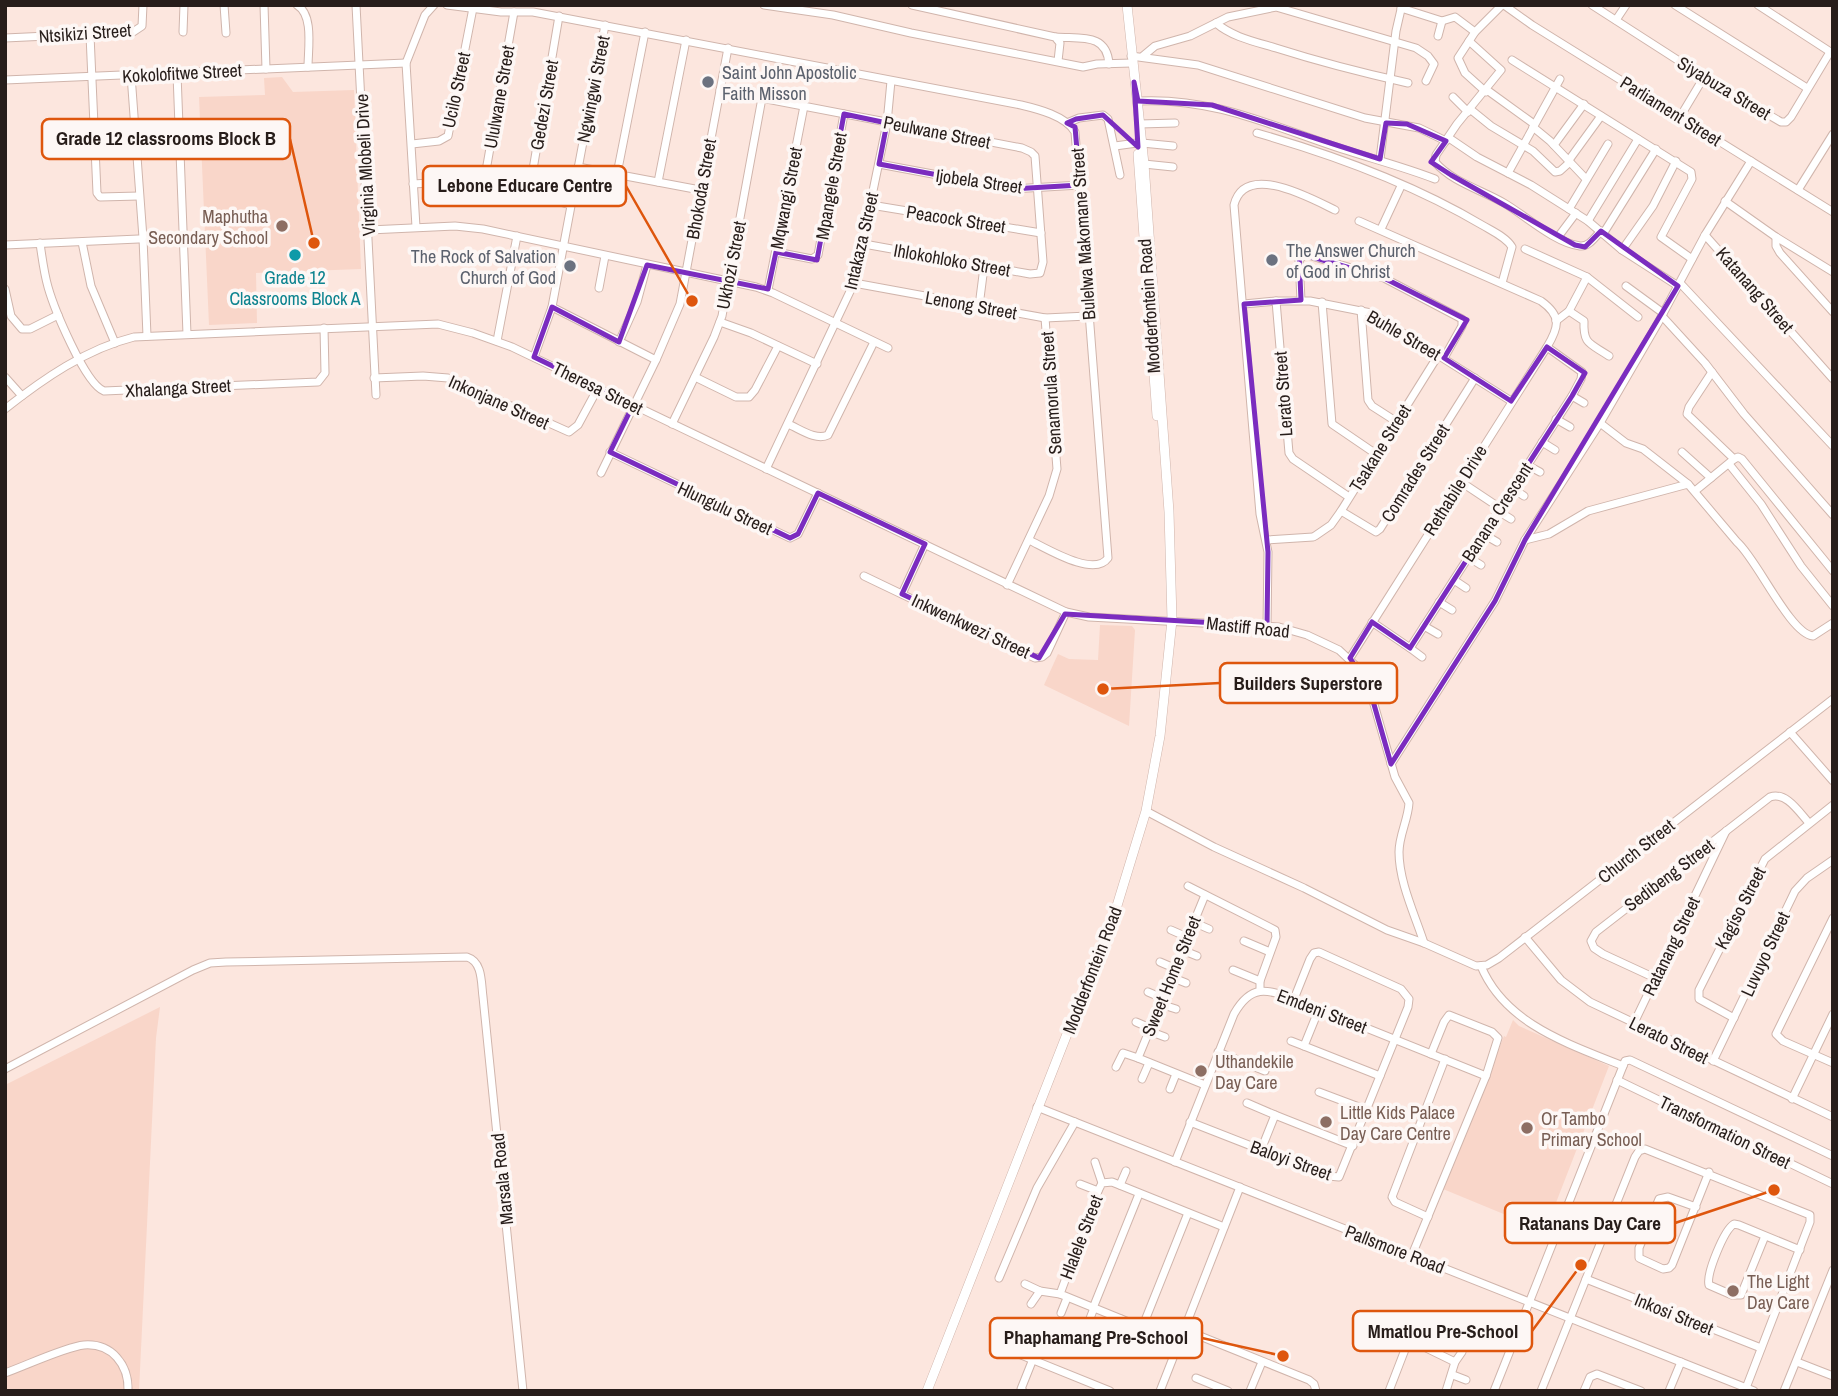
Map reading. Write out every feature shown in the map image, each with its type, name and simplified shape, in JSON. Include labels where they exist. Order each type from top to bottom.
[{"type":"main road","name":"Modderfontein Road","points":[[1127,5],[1140,124],[1168,529]]},
{"type":"main road","name":"Modderfontein Road","points":[[928,1391],[1111,921],[1146,811],[1162,726],[1172,620],[1162,396],[1144,164],[1133,99],[1134,82]]},
{"type":"street","name":"Ntsikizi Street","points":[[5,38],[90,35],[138,30],[142,26],[143,5]]},
{"type":"street","points":[[183,32],[184,5]]},
{"type":"street","points":[[224,5],[226,33]]},
{"type":"street","points":[[264,5],[265,69]]},
{"type":"street","points":[[297,5],[304,10],[307,19],[308,67]]},
{"type":"street","name":"Virginia Mlobeli Drive","points":[[356,5],[372,326]]},
{"type":"street","points":[[416,227],[406,63],[425,15],[434,5]]},
{"type":"street","name":"Bulelwa Makomane Street","points":[[447,5],[526,11],[645,32],[1021,105],[1067,122],[1075,132],[1080,185],[1108,558],[1100,565],[1079,563],[1029,540]]},
{"type":"street","points":[[764,5],[834,15],[1083,67],[1132,60],[1143,56],[1155,46],[1190,36],[1235,15],[1276,7],[1416,48],[1431,59],[1434,66],[1426,81]]},
{"type":"street","points":[[912,5],[1055,37],[1089,40],[1104,45],[1108,50],[1109,64]]},
{"type":"street","name":"Siyabuza Street","points":[[1592,5],[1704,77],[1783,122],[1791,117],[1831,52]]},
{"type":"street","points":[[1616,20],[1626,5]]},
{"type":"street","points":[[1675,5],[1807,88]]},
{"type":"street","points":[[1758,5],[1831,52]]},
{"type":"street","points":[[1505,6],[1475,32],[1459,55],[1459,64],[1465,73],[1486,91],[1534,125],[1586,179]]},
{"type":"street","name":"Parliament Street","points":[[1505,6],[1833,212]]},
{"type":"street","points":[[1380,159],[1394,42],[1401,7],[1442,21],[1455,17],[1475,32]]},
{"type":"street","name":"Ucilo Street","points":[[412,144],[439,141],[448,136],[473,8]]},
{"type":"street","name":"Ululwane Street","points":[[484,182],[514,12]]},
{"type":"street","name":"Gedezi Street","points":[[529,193],[559,16]]},
{"type":"street","points":[[1438,36],[1442,21]]},
{"type":"street","points":[[1216,23],[1255,42],[1408,83]]},
{"type":"street","name":"Ngwingwi Street","points":[[534,357],[552,307],[606,25]]},
{"type":"street","points":[[617,174],[645,32]]},
{"type":"street","points":[[90,35],[97,193],[106,198],[139,196]]},
{"type":"street","points":[[1055,37],[1060,43],[1058,61]]},
{"type":"street","points":[[657,182],[686,40]]},
{"type":"street","points":[[1469,41],[1501,70],[1447,139],[1434,158],[1436,165],[1558,237],[1584,246],[1602,232],[1656,149]]},
{"type":"street","name":"Bhokoda Street","points":[[633,405],[676,315],[728,48]]},
{"type":"street","points":[[1143,56],[1198,65],[1358,116],[1419,128],[1447,139],[1508,173],[1588,221],[1622,250],[1679,285],[1833,446]]},
{"type":"street","points":[[1512,60],[1558,82],[1601,116],[1691,172],[1693,176],[1661,237],[1692,259]]},
{"type":"street","points":[[360,66],[406,63]]},
{"type":"street","name":"Kokolofitwe Street","points":[[5,80],[360,66]]},
{"type":"street","points":[[177,74],[187,334]]},
{"type":"street","points":[[131,75],[147,336]]},
{"type":"street","points":[[1680,117],[1704,77]]},
{"type":"street","name":"Intakaza Street","points":[[766,469],[855,283],[887,123],[891,81]]},
{"type":"street","points":[[1508,173],[1558,82]]},
{"type":"street","name":"Peulwane Street","points":[[720,90],[1027,149],[1035,156],[1043,266],[1040,273]]},
{"type":"street","points":[[1453,97],[1491,126],[1537,154],[1555,172],[1560,171],[1569,161],[1601,116]]},
{"type":"street","name":"Ukhozi Street","points":[[672,424],[720,322],[762,98]]},
{"type":"street","points":[[1138,101],[1169,100],[1212,105],[1435,179]]},
{"type":"street","points":[[1554,145],[1584,104]]},
{"type":"street","name":"Mqwangi Street","points":[[768,290],[804,106]]},
{"type":"street","name":"Mpangele Street","points":[[776,252],[812,259],[818,255],[844,114]]},
{"type":"street","points":[[1067,122],[1103,115],[1108,119],[1120,175]]},
{"type":"street","points":[[1140,124],[1175,123]]},
{"type":"street","points":[[1257,134],[1313,150],[1445,205],[1509,243],[1513,251],[1502,283]]},
{"type":"street","points":[[1798,190],[1833,134]]},
{"type":"street","points":[[1588,221],[1638,139]]},
{"type":"street","points":[[1115,146],[1140,143],[1173,146]]},
{"type":"street","points":[[1558,237],[1585,186],[1586,179],[1608,144]]},
{"type":"street","points":[[1622,250],[1647,217],[1676,161]]},
{"type":"street","name":"Katanang Street","points":[[1751,161],[1705,235],[1833,379]]},
{"type":"street","name":"Ijobela Street","points":[[879,164],[1004,188],[1080,185]]},
{"type":"street","points":[[1144,164],[1173,167]]},
{"type":"street","points":[[578,167],[701,190]]},
{"type":"street","points":[[414,184],[484,182],[571,205]]},
{"type":"street","points":[[1267,626],[1267,540],[1260,514],[1234,211],[1238,196],[1251,186],[1274,185],[1335,210]]},
{"type":"street","points":[[1381,229],[1401,186]]},
{"type":"street","points":[[1726,201],[1776,237],[1833,272]]},
{"type":"street","name":"Peacock Street","points":[[871,205],[1041,233]]},
{"type":"street","points":[[1359,220],[1541,301],[1554,313],[1556,321],[1569,311],[1587,277]]},
{"type":"street","points":[[369,230],[455,226],[517,236],[768,290],[888,348]]},
{"type":"street","points":[[1391,764],[1495,601],[1525,540],[1600,423],[1705,235]]},
{"type":"street","points":[[497,341],[517,236]]},
{"type":"street","points":[[5,245],[183,237]]},
{"type":"street","points":[[1776,237],[1776,246],[1780,253],[1833,312]]},
{"type":"street","points":[[82,242],[91,286],[115,343]]},
{"type":"street","name":"Xhalanga Street","points":[[40,243],[45,276],[58,315],[92,382],[104,391],[321,380],[325,373],[324,328]]},
{"type":"street","name":"Ihlokohloko Street","points":[[863,244],[984,267],[1040,273]]},
{"type":"street","points":[[1525,249],[1587,277],[1638,317]]},
{"type":"street","name":"Tsakane Street","points":[[1267,540],[1314,537],[1331,525],[1463,324],[1462,319],[1384,278],[1305,254],[1299,260],[1301,300]]},
{"type":"street","points":[[599,288],[606,256]]},
{"type":"street","points":[[619,342],[636,302],[647,265]]},
{"type":"street","points":[[979,306],[984,267]]},
{"type":"street","name":"Lenong Street","points":[[855,283],[1045,318],[1088,316]]},
{"type":"street","points":[[1626,286],[1662,315],[1833,515]]},
{"type":"street","points":[[5,289],[10,316],[22,329],[30,329],[58,315]]},
{"type":"street","name":"Buhle Street","points":[[1244,304],[1301,300],[1361,310],[1383,319],[1511,401]]},
{"type":"street","name":"Lerato Street","points":[[1276,301],[1290,456],[1349,497]]},
{"type":"street","points":[[1322,302],[1332,424],[1376,454]]},
{"type":"street","points":[[552,307],[656,360]]},
{"type":"street","points":[[1361,310],[1368,400],[1397,422]]},
{"type":"street","points":[[1569,311],[1584,320],[1583,334],[1588,341],[1609,356]]},
{"type":"street","name":"Senamorula Street","points":[[1007,584],[1049,496],[1057,469],[1045,318]]},
{"type":"street","name":"Rethabile Drive","points":[[1350,659],[1547,347],[1556,330],[1556,321]]},
{"type":"street","points":[[720,322],[817,364]]},
{"type":"street","name":"Theresa Street","points":[[5,409],[51,375],[80,359],[115,343],[147,336],[438,324],[497,341],[534,357],[1066,612],[1089,617],[1172,620]]},
{"type":"street","points":[[372,326],[376,395]]},
{"type":"street","points":[[788,424],[816,436],[828,435],[874,342]]},
{"type":"street","points":[[695,377],[736,397],[749,397],[778,346]]},
{"type":"street","points":[[1547,347],[1581,372],[1581,379],[1572,396],[1584,403]]},
{"type":"street","points":[[1712,372],[1687,414],[1731,461],[1801,566],[1833,606]]},
{"type":"street","points":[[5,377],[22,396]]},
{"type":"street","name":"Inkonjane Street","points":[[374,378],[448,377],[569,432],[578,425],[598,388]]},
{"type":"street","name":"Comrades Street","points":[[1341,511],[1370,530],[1380,529],[1475,378]]},
{"type":"street","name":"Banana Crescent","points":[[1410,648],[1572,396]]},
{"type":"street","points":[[601,473],[633,405]]},
{"type":"street","points":[[1556,419],[1570,427]]},
{"type":"street","points":[[1600,423],[1626,443],[1643,449],[1695,491],[1746,550],[1802,632],[1813,636],[1833,623]]},
{"type":"street","points":[[1542,442],[1555,450]]},
{"type":"street","name":"Hlungulu Street","points":[[610,452],[790,538],[798,534],[818,493]]},
{"type":"street","points":[[1682,452],[1711,478]]},
{"type":"street","points":[[1695,491],[1731,461],[1738,457],[1742,459],[1833,571]]},
{"type":"street","points":[[1527,465],[1540,472]]},
{"type":"street","points":[[1461,482],[1511,519]]},
{"type":"street","points":[[1525,540],[1549,534],[1588,511],[1688,484]]},
{"type":"street","points":[[1512,488],[1524,496]]},
{"type":"street","points":[[1483,534],[1497,542]]},
{"type":"street","name":"Inkwenkwezi Street","points":[[925,544],[902,594],[1040,658],[1047,653],[1066,612]]},
{"type":"street","points":[[1468,557],[1481,565]]},
{"type":"street","points":[[864,576],[902,594]]},
{"type":"street","points":[[1454,580],[1466,588]]},
{"type":"street","points":[[1439,602],[1452,610]]},
{"type":"street","name":"Mastiff Road","points":[[1172,620],[1267,626],[1307,635],[1332,646],[1350,659],[1369,687],[1398,785],[1409,803],[1399,855],[1424,943]]},
{"type":"street","points":[[1372,622],[1422,657]]},
{"type":"street","points":[[1424,626],[1437,634]]},
{"type":"street","name":"Church Street","points":[[1481,966],[1492,962],[1525,937],[1833,699]]},
{"type":"street","points":[[1790,732],[1833,781]]},
{"type":"street","name":"Sedibeng Street","points":[[1655,978],[1598,951],[1592,944],[1598,929],[1770,797],[1777,794],[1786,798],[1809,823]]},
{"type":"street","name":"Kagiso Street","points":[[1734,1018],[1699,999],[1699,990],[1760,866],[1774,850],[1833,805]]},
{"type":"street","points":[[1146,811],[1235,858],[1311,891],[1366,922],[1481,966],[1502,1001],[1528,1022],[1559,1039],[1624,1064]]},
{"type":"street","name":"Ratanang Street","points":[[1634,1023],[1727,831]]},
{"type":"street","name":"Luvuyo Street","points":[[1713,1061],[1796,891],[1807,878],[1833,860]]},
{"type":"street","name":"Sweet Home Street","points":[[1188,886],[1275,930],[1276,937],[1270,952]]},
{"type":"street","name":"Sweet Home Street","points":[[1138,1058],[1205,895]]},
{"type":"street","points":[[1833,918],[1776,1034],[1783,1041],[1833,1063]]},
{"type":"street","points":[[1194,922],[1209,929]]},
{"type":"street","points":[[1171,930],[1188,937]]},
{"type":"street","name":"Lerato Street","points":[[1525,937],[1573,991],[1634,1023],[1833,1117]]},
{"type":"street","points":[[1244,941],[1270,952],[1260,981],[1260,990]]},
{"type":"street","points":[[1182,950],[1197,956]]},
{"type":"street","name":"Baloyi Street","points":[[1190,1122],[1335,1178],[1342,1172],[1409,999],[1406,993],[1323,952],[1314,953],[1310,959],[1294,999]]},
{"type":"street","name":"Marsala Road","points":[[5,1069],[196,968],[211,963],[300,959],[473,959],[479,967],[523,1391]]},
{"type":"street","points":[[1160,962],[1174,968]]},
{"type":"street","points":[[1233,970],[1260,981]]},
{"type":"street","points":[[1171,977],[1186,983]]},
{"type":"street","name":"Emdeni Street","points":[[1175,1162],[1238,1006],[1260,990],[1294,999],[1486,1076]]},
{"type":"street","points":[[1148,992],[1176,1009]]},
{"type":"street","points":[[1304,1046],[1319,1009]]},
{"type":"street","points":[[1792,1099],[1833,1014]]},
{"type":"street","points":[[1412,1255],[1486,1076],[1498,1038],[1492,1032],[1449,1015],[1431,1054]]},
{"type":"street","points":[[1136,1022],[1165,1037]]},
{"type":"street","points":[[1291,1041],[1380,1076]]},
{"type":"street","points":[[1218,1052],[1265,1071]]},
{"type":"street","name":"Sweet Home Street","points":[[1116,1067],[1123,1053],[1205,1085]]},
{"type":"street","points":[[1428,1217],[1395,1202],[1392,1197],[1445,1059]]},
{"type":"street","points":[[1493,1391],[1624,1064],[1630,1060],[1833,1156]]},
{"type":"street","points":[[1142,1079],[1149,1063]]},
{"type":"street","points":[[1170,1089],[1176,1074]]},
{"type":"street","name":"Transformation Street","points":[[1617,1080],[1833,1184]]},
{"type":"street","points":[[1319,1092],[1367,1110]]},
{"type":"street","points":[[1247,1103],[1353,1146]]},
{"type":"street","name":"Pallsmore Road","points":[[1037,1107],[1750,1389]]},
{"type":"street","points":[[1261,1150],[1275,1115]]},
{"type":"street","points":[[999,1279],[1037,1188],[1075,1122]]},
{"type":"street","points":[[1541,1391],[1639,1151],[1649,1149],[1810,1214],[1811,1220],[1761,1348],[1750,1389]]},
{"type":"street","points":[[1095,1161],[1102,1183]]},
{"type":"street","points":[[1120,1185],[1126,1171]]},
{"type":"street","points":[[1696,1207],[1667,1197],[1661,1198],[1656,1203],[1638,1255],[1644,1261],[1667,1269],[1674,1262],[1696,1207],[1709,1172]]},
{"type":"street","name":"Hlalele Street","points":[[1180,1343],[1064,1296],[1098,1191],[1102,1183],[1107,1181],[1224,1227]]},
{"type":"street","points":[[1080,1184],[1098,1191]]},
{"type":"street","points":[[1160,1391],[1240,1187]]},
{"type":"street","points":[[1089,1321],[1139,1194]]},
{"type":"street","points":[[1142,1346],[1145,1329],[1188,1213]]},
{"type":"street","points":[[1765,1236],[1741,1295],[1732,1296],[1709,1285],[1709,1274],[1730,1227],[1739,1225],[1800,1250]]},
{"type":"street","points":[[1784,1391],[1833,1270]]},
{"type":"street","name":"Inkosi Street","points":[[1586,1279],[1761,1348]]},
{"type":"street","points":[[1025,1284],[1040,1291],[1064,1296],[1061,1313]]},
{"type":"street","points":[[1031,1304],[1040,1291]]},
{"type":"street","points":[[1115,1335],[1122,1319]]},
{"type":"street","points":[[1185,1330],[1309,1380],[1316,1389]]},
{"type":"street","points":[[1396,1330],[1409,1337],[1412,1343],[1455,1363]]},
{"type":"street","points":[[1389,1391],[1406,1347],[1412,1343]]},
{"type":"street","points":[[5,1373],[75,1347],[92,1345],[118,1357],[128,1375],[128,1391]]},
{"type":"street","points":[[1011,1351],[1110,1391]]},
{"type":"street","points":[[1446,1391],[1455,1363],[1462,1352]]},
{"type":"street","points":[[1023,1391],[1023,1382],[1032,1359]]},
{"type":"street","points":[[1250,1391],[1262,1362]]},
{"type":"street","points":[[1669,1391],[1681,1362]]},
{"type":"street","points":[[1797,1362],[1833,1376]]},
{"type":"street","points":[[1584,1391],[1590,1377],[1597,1374],[1641,1391]]},
{"type":"street","points":[[1453,1375],[1466,1380]]},
{"type":"street","points":[[1196,1378],[1205,1387],[1228,1391]]},
{"type":"highlighted area","points":[[1134,82],[1138,101],[1212,105],[1380,159],[1386,123],[1407,124],[1446,141],[1431,162],[1451,175],[1575,245],[1585,247],[1601,231],[1678,286],[1525,540],[1495,601],[1391,764],[1369,687],[1350,658],[1372,622],[1410,648],[1572,396],[1585,373],[1547,347],[1511,401],[1444,358],[1467,320],[1384,278],[1299,253],[1301,300],[1244,304],[1268,552],[1267,626],[1065,614],[1039,658],[902,594],[925,544],[818,493],[798,534],[790,538],[610,452],[633,405],[534,357],[552,307],[619,342],[647,265],[768,289],[776,252],[817,260],[844,114],[887,123],[879,164],[1013,189],[1080,185],[1075,127],[1067,123],[1076,119],[1103,115],[1138,147]]},
{"type":"shaded area","name":"Maphutha Secondary School","points":[[282,77],[293,92],[354,90],[361,269],[256,273],[257,323],[209,325],[199,97],[265,95],[264,78]]},
{"type":"shaded area","points":[[1100,625],[1132,626],[1135,630],[1129,726],[1044,685],[1058,654],[1069,659],[1098,660]]},
{"type":"shaded area","points":[[160,1007],[156,1038],[139,1391],[5,1391],[5,1085]]},
{"type":"shaded area","name":"Or Tambo Primary School","points":[[1513,1020],[1519,1026],[1609,1066],[1545,1231],[1443,1189],[1504,1036],[1506,1037]]},
{"type":"place","name":"Saint John Apostolic Faith Misson","points":[[708,82]]},
{"type":"place","name":"Maphutha Secondary School","points":[[282,226]]},
{"type":"place","name":"Grade 12 classrooms Block B","points":[[314,243]]},
{"type":"place","name":"Grade 12 Classrooms Block A","points":[[295,255]]},
{"type":"place","name":"The Answer Church of God in Christ","points":[[1272,260]]},
{"type":"place","name":"The Rock of Salvation Church of God","points":[[570,266]]},
{"type":"place","name":"Lebone Educare Centre","points":[[692,301]]},
{"type":"place","name":"Builders Superstore","points":[[1103,689]]},
{"type":"place","name":"Uthandekile Day Care","points":[[1201,1071]]},
{"type":"place","name":"Little Kids Palace Day Care Centre","points":[[1326,1122]]},
{"type":"place","name":"Or Tambo Primary School","points":[[1527,1128]]},
{"type":"place","name":"Ratanans Day Care","points":[[1774,1190]]},
{"type":"place","name":"Mmatlou Pre-School","points":[[1581,1265]]},
{"type":"place","name":"The Light Day Care","points":[[1733,1291]]},
{"type":"place","name":"Phaphamang Pre-School","points":[[1283,1356]]}]
